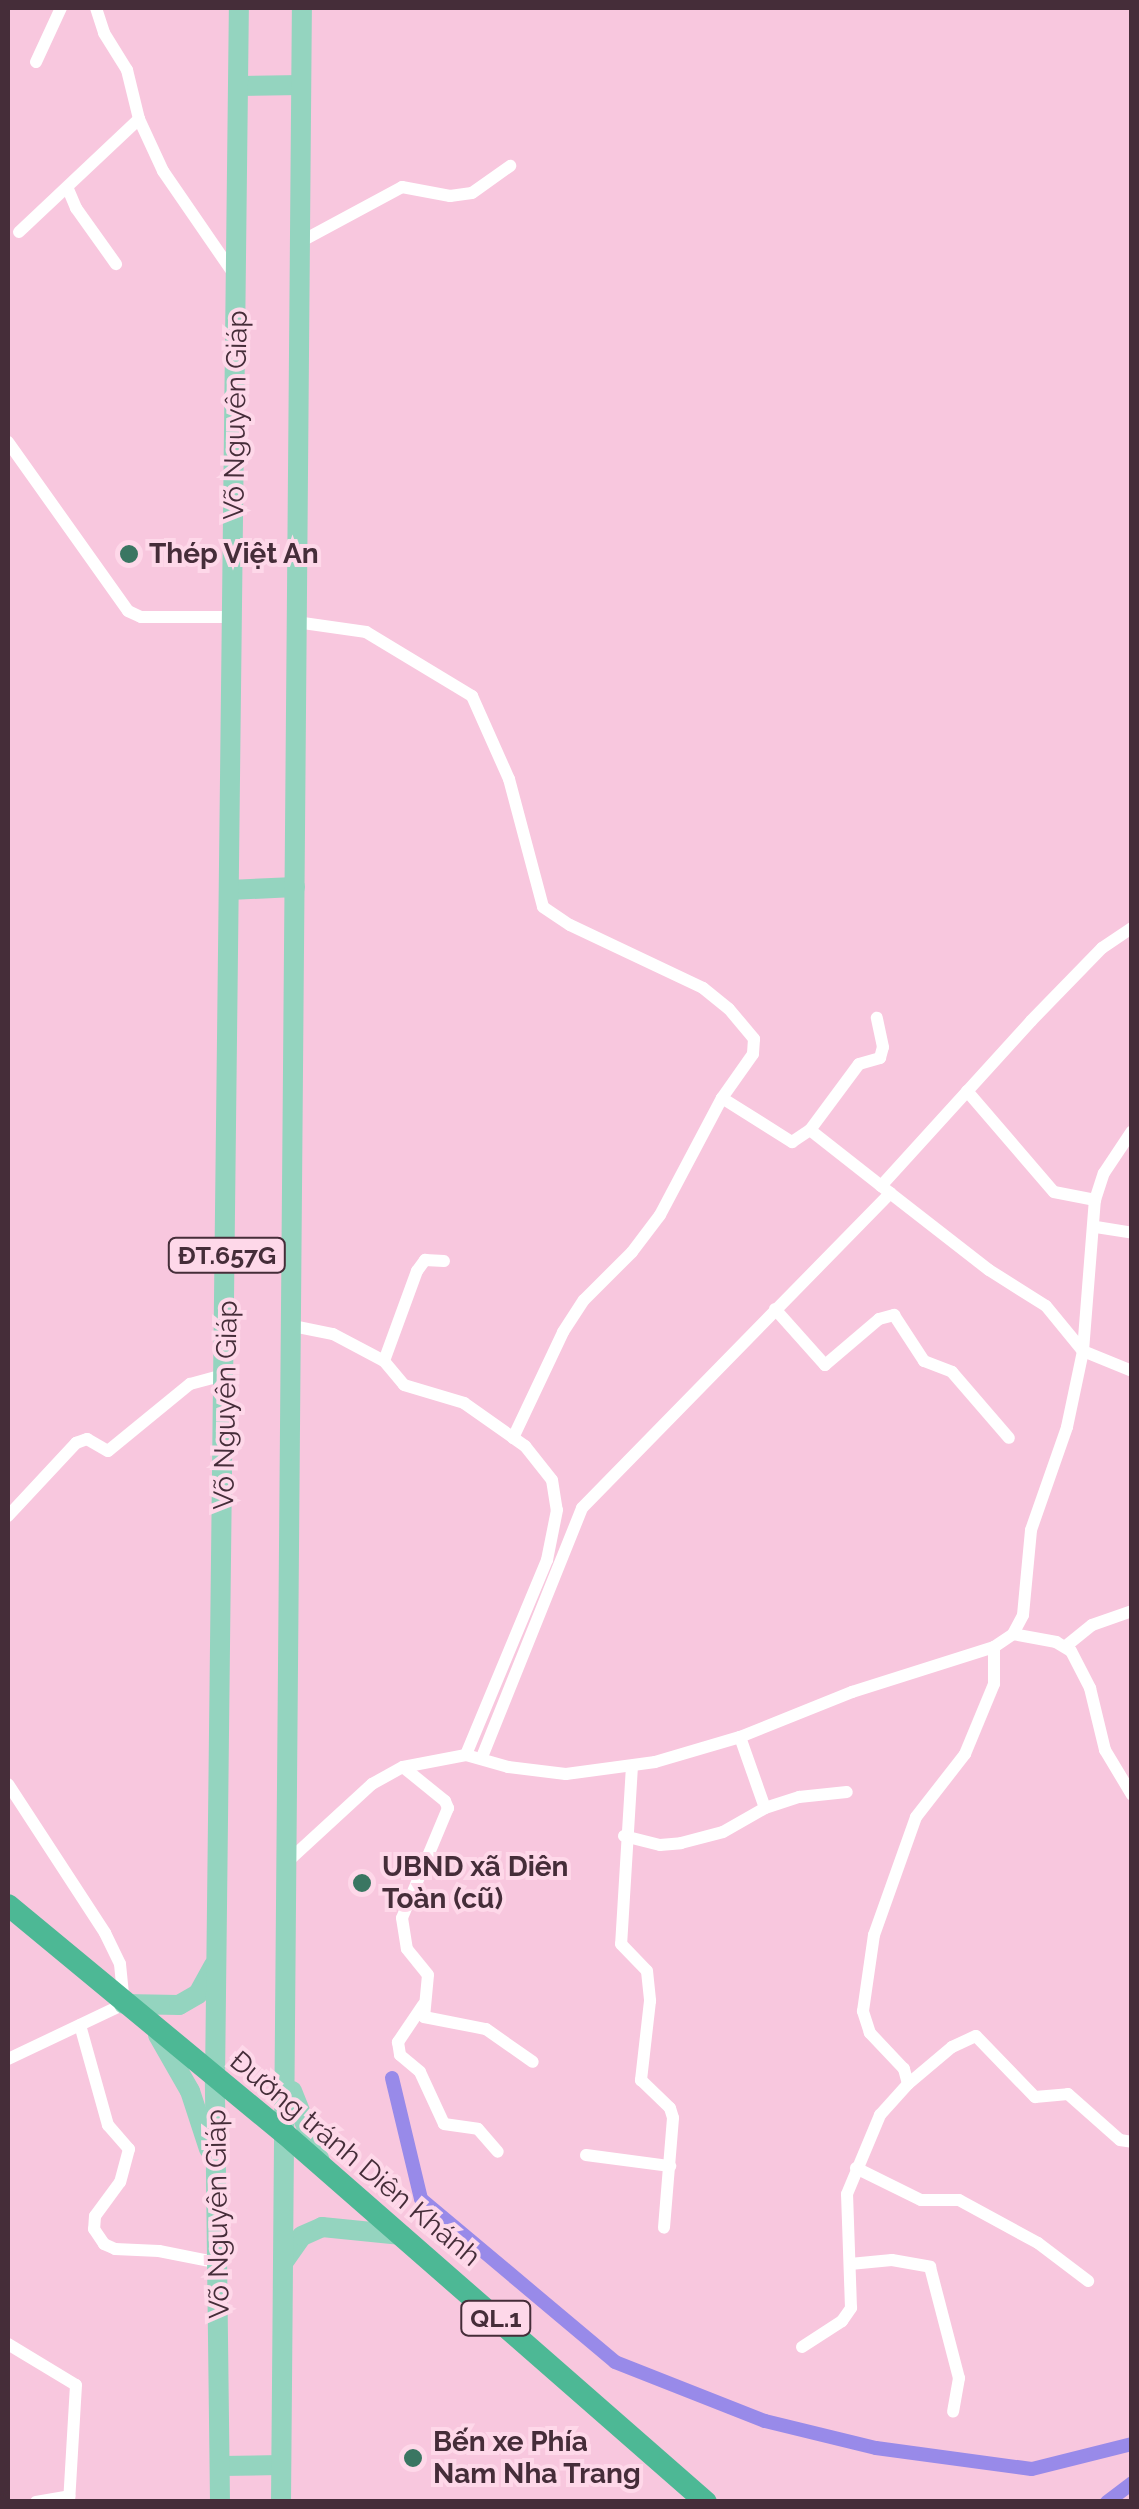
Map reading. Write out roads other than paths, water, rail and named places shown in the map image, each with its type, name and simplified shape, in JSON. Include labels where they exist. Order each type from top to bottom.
[{"type":"highway","name":"Đường tránh Diên Khánh","points":[[8,1904],[215,2080],[286,2134],[706,2502]]},
{"type":"main road","name":"Võ Nguyên Giáp","points":[[220,2502],[215,2080],[226,1374],[238,8]]},
{"type":"main road","name":"ĐT.657G","points":[[281,2502],[302,8]]},
{"type":"main road","points":[[238,86],[301,84]]},
{"type":"main road","points":[[230,890],[295,887]]},
{"type":"main road","points":[[124,2004],[164,2008],[191,1999],[207,1984],[218,1954]]},
{"type":"main road","points":[[151,2025],[190,2091],[218,2190]]},
{"type":"main road","points":[[285,2067],[306,2133],[324,2167]]},
{"type":"main road","points":[[284,2262],[302,2236],[322,2227],[402,2235]]},
{"type":"main road","points":[[221,2466],[281,2465]]},
{"type":"street","points":[[36,62],[61,8]]},
{"type":"street","points":[[96,8],[127,70],[138,119],[163,171],[238,280]]},
{"type":"street","points":[[20,232],[138,119]]},
{"type":"street","points":[[300,242],[402,187],[450,196],[472,193],[510,166]]},
{"type":"street","points":[[68,188],[76,208],[116,264]]},
{"type":"street","points":[[8,442],[128,612],[141,617],[233,617]]},
{"type":"street","points":[[296,622],[366,632],[472,696],[509,779],[543,907],[570,925],[708,992],[754,1038],[752,1054],[722,1098],[660,1215],[632,1252],[591,1292],[563,1332],[514,1438]]},
{"type":"street","points":[[482,1757],[548,1603],[577,1516],[658,1427],[776,1309],[967,1091],[1102,948],[1132,928]]},
{"type":"street","points":[[722,1098],[792,1142],[810,1130],[859,1064],[880,1058],[883,1047],[877,1018]]},
{"type":"street","points":[[967,1091],[1054,1192],[1096,1200]]},
{"type":"street","points":[[810,1130],[1046,1306],[1084,1350],[1132,1370]]},
{"type":"street","points":[[286,1863],[372,1784],[403,1767],[466,1755],[548,1773],[632,1766],[740,1737],[852,1692],[994,1647],[1013,1634],[1023,1616],[1031,1530],[1067,1427],[1084,1350],[1096,1200],[1104,1173],[1132,1131]]},
{"type":"street","points":[[1096,1227],[1132,1233]]},
{"type":"street","points":[[384,1361],[417,1271],[425,1260],[444,1261]]},
{"type":"street","points":[[776,1309],[824,1365],[879,1319],[894,1315],[924,1361],[952,1372],[1008,1438]]},
{"type":"street","points":[[288,1325],[333,1334],[384,1361],[404,1386],[452,1398],[514,1438],[542,1464],[552,1480],[558,1510],[536,1592],[466,1755]]},
{"type":"street","points":[[8,1516],[76,1444],[87,1439],[108,1451],[182,1388],[226,1374]]},
{"type":"street","points":[[1066,1646],[1092,1625],[1132,1612]]},
{"type":"street","points":[[1013,1634],[1066,1646],[1090,1688],[1109,1759],[1132,1795]]},
{"type":"street","points":[[908,2084],[904,2069],[870,2033],[863,2011],[874,1935],[916,1817],[965,1754],[986,1704],[995,1674],[994,1647]]},
{"type":"street","points":[[740,1737],[765,1808]]},
{"type":"street","points":[[632,1766],[624,1836],[621,1944],[624,1953],[647,1971],[650,2001],[640,2074],[672,2111],[664,2228]]},
{"type":"street","points":[[403,1767],[445,1801],[448,1808],[402,1918],[407,1949],[426,1970],[427,2019],[486,2029],[533,2062]]},
{"type":"street","points":[[8,1784],[105,1934],[120,1964],[124,2004],[8,2058]]},
{"type":"street","points":[[624,1836],[660,1845],[681,1843],[723,1832],[765,1808],[800,1797],[847,1792]]},
{"type":"street","points":[[425,2004],[403,2032],[400,2055],[420,2072],[444,2124],[478,2129],[498,2152]]},
{"type":"street","points":[[80,2025],[108,2126],[129,2149],[120,2182],[95,2216],[94,2228],[104,2244],[116,2249],[158,2251],[218,2263]]},
{"type":"street","points":[[802,2346],[848,2314],[852,2298],[847,2194],[880,2115],[908,2084],[952,2047],[976,2036],[1034,2097],[1068,2094],[1120,2140],[1132,2142]]},
{"type":"street","points":[[586,2155],[670,2166]]},
{"type":"street","points":[[856,2168],[921,2200],[958,2200],[1057,2254],[1088,2280]]},
{"type":"street","points":[[850,2264],[892,2260],[930,2267],[959,2378],[954,2411]]},
{"type":"street","points":[[8,2344],[76,2385],[69,2499],[31,2501]]},
{"type":"waterway","points":[[392,2078],[421,2199],[615,2362],[765,2421],[876,2448],[1032,2469],[1132,2444]]},
{"type":"waterway","points":[[1107,2502],[1132,2483]]},
{"type":"place","name":"Thép Việt An","points":[[129,554]]},
{"type":"place","name":"UBND xã Diên Toàn (cũ)","points":[[362,1883]]},
{"type":"place","name":"Bến xe Phía Nam Nha Trang","points":[[413,2458]]}]
